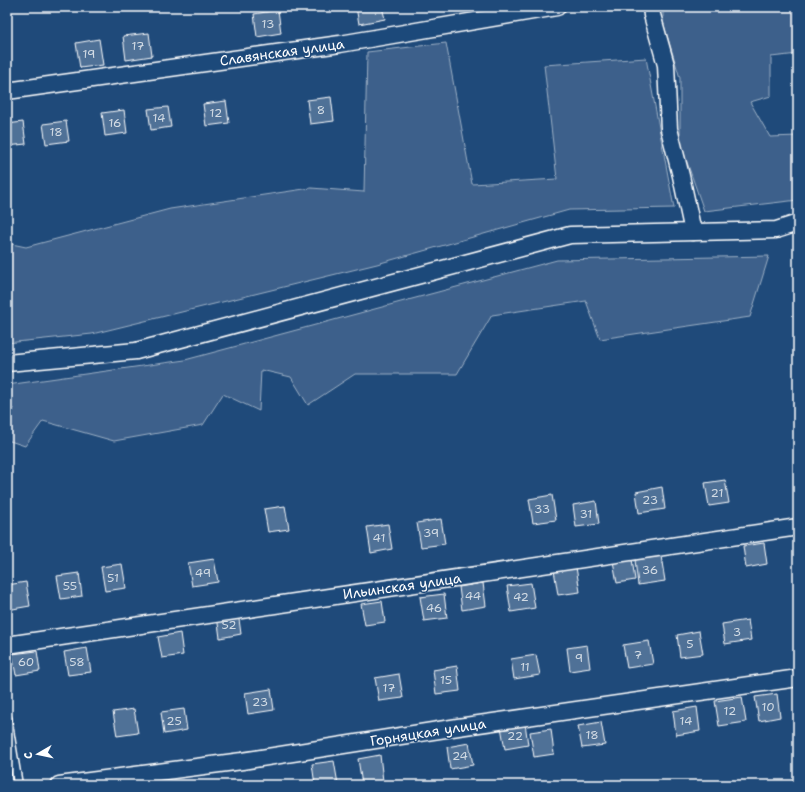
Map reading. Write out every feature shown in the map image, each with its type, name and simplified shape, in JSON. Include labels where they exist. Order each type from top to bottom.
[{"type":"street","name":"Славянская улица","points":[[7,91],[340,44],[557,7]]},
{"type":"street","points":[[652,7],[652,15],[666,65],[669,129],[693,232]]},
{"type":"street","points":[[7,363],[136,351],[570,235],[776,230],[798,222]]},
{"type":"street","name":"Ильинская улица","points":[[7,645],[798,527]]},
{"type":"street","name":"Горняцкая улица","points":[[58,785],[242,761],[458,727],[798,678]]},
{"type":"lane","points":[[7,718],[18,785]]},
{"type":"shaded area","points":[[663,7],[798,7],[798,54],[771,57],[771,96],[750,102],[770,137],[798,136],[798,200],[704,211],[680,142],[680,78],[663,22]]},
{"type":"shaded area","points":[[446,43],[472,184],[557,179],[544,65],[646,58],[674,208],[569,210],[377,264],[92,334],[7,343],[7,243],[26,247],[170,209],[311,188],[364,192],[367,52]]},
{"type":"shaded area","points":[[769,256],[750,317],[600,339],[586,301],[492,315],[457,374],[355,374],[308,405],[291,377],[261,370],[259,411],[223,394],[203,425],[114,441],[43,421],[25,446],[7,440],[7,416],[14,409],[7,409],[7,385],[185,360],[557,260]]},
{"type":"building","points":[[356,7],[382,7],[385,19],[359,24]]},
{"type":"building","points":[[278,10],[281,33],[257,37],[254,14]]},
{"type":"building","points":[[149,33],[152,56],[126,60],[123,36]]},
{"type":"building","points":[[99,39],[103,65],[80,68],[76,43]]},
{"type":"building","points":[[331,97],[334,121],[310,124],[307,100]]},
{"type":"building","points":[[226,101],[229,123],[206,126],[203,104]]},
{"type":"building","points":[[168,107],[171,127],[151,130],[148,109]]},
{"type":"building","points":[[124,110],[127,133],[105,136],[102,113]]},
{"type":"building","points":[[66,121],[69,141],[46,144],[43,124]]},
{"type":"building","points":[[23,122],[26,144],[7,146],[7,124]]},
{"type":"building","points":[[725,480],[729,503],[709,506],[705,483]]},
{"type":"building","points":[[662,487],[665,509],[639,513],[636,492]]},
{"type":"building","points":[[552,495],[556,520],[533,523],[529,499]]},
{"type":"building","points":[[596,501],[599,524],[576,527],[573,505]]},
{"type":"building","points":[[285,506],[289,529],[268,532],[264,509]]},
{"type":"building","points":[[441,519],[445,544],[421,547],[417,523]]},
{"type":"building","points":[[388,524],[392,549],[371,553],[367,527]]},
{"type":"building","points":[[764,543],[767,564],[746,568],[743,546]]},
{"type":"building","points":[[661,556],[665,581],[638,585],[635,560]]},
{"type":"building","points":[[214,559],[218,582],[192,586],[188,563]]},
{"type":"building","points":[[632,559],[635,580],[617,583],[613,561]]},
{"type":"building","points":[[122,564],[126,588],[105,591],[101,567]]},
{"type":"building","points":[[576,567],[580,592],[558,595],[554,570]]},
{"type":"building","points":[[79,573],[82,596],[61,599],[57,576]]},
{"type":"building","points":[[26,582],[30,606],[7,610],[7,585]]},
{"type":"building","points":[[483,583],[486,606],[462,610],[459,587]]},
{"type":"building","points":[[531,583],[535,608],[511,612],[507,586]]},
{"type":"building","points":[[444,594],[447,618],[424,621],[420,597]]},
{"type":"building","points":[[382,601],[385,622],[365,625],[361,604]]},
{"type":"building","points":[[238,612],[241,634],[220,638],[217,616]]},
{"type":"building","points":[[748,620],[751,640],[725,644],[722,624]]},
{"type":"building","points":[[699,631],[703,654],[680,657],[677,635]]},
{"type":"building","points":[[180,633],[183,655],[162,658],[158,637]]},
{"type":"building","points":[[649,641],[653,664],[627,668],[623,645]]},
{"type":"building","points":[[587,645],[590,668],[570,671],[567,648]]},
{"type":"building","points":[[87,648],[91,672],[68,675],[64,652]]},
{"type":"building","points":[[37,651],[40,671],[16,675],[12,654]]},
{"type":"building","points":[[536,655],[540,675],[514,679],[511,659]]},
{"type":"building","points":[[457,666],[460,691],[436,694],[433,670]]},
{"type":"building","points":[[399,674],[403,698],[379,701],[375,678]]},
{"type":"building","points":[[271,689],[274,710],[248,714],[245,693]]},
{"type":"building","points":[[777,694],[780,717],[759,721],[755,697]]},
{"type":"building","points":[[742,697],[746,722],[719,726],[715,701]]},
{"type":"building","points":[[697,707],[700,731],[676,735],[673,711]]},
{"type":"building","points":[[134,709],[138,733],[117,736],[113,712]]},
{"type":"building","points":[[184,709],[187,730],[164,734],[161,712]]},
{"type":"building","points":[[601,722],[605,745],[582,748],[578,726]]},
{"type":"building","points":[[525,723],[528,745],[505,749],[501,727]]},
{"type":"building","points":[[551,729],[554,754],[534,757],[530,732]]},
{"type":"building","points":[[469,743],[473,765],[450,769],[447,747]]},
{"type":"building","points":[[380,755],[383,781],[362,784],[358,759]]},
{"type":"building","points":[[334,761],[338,784],[315,785],[312,764]]}]
